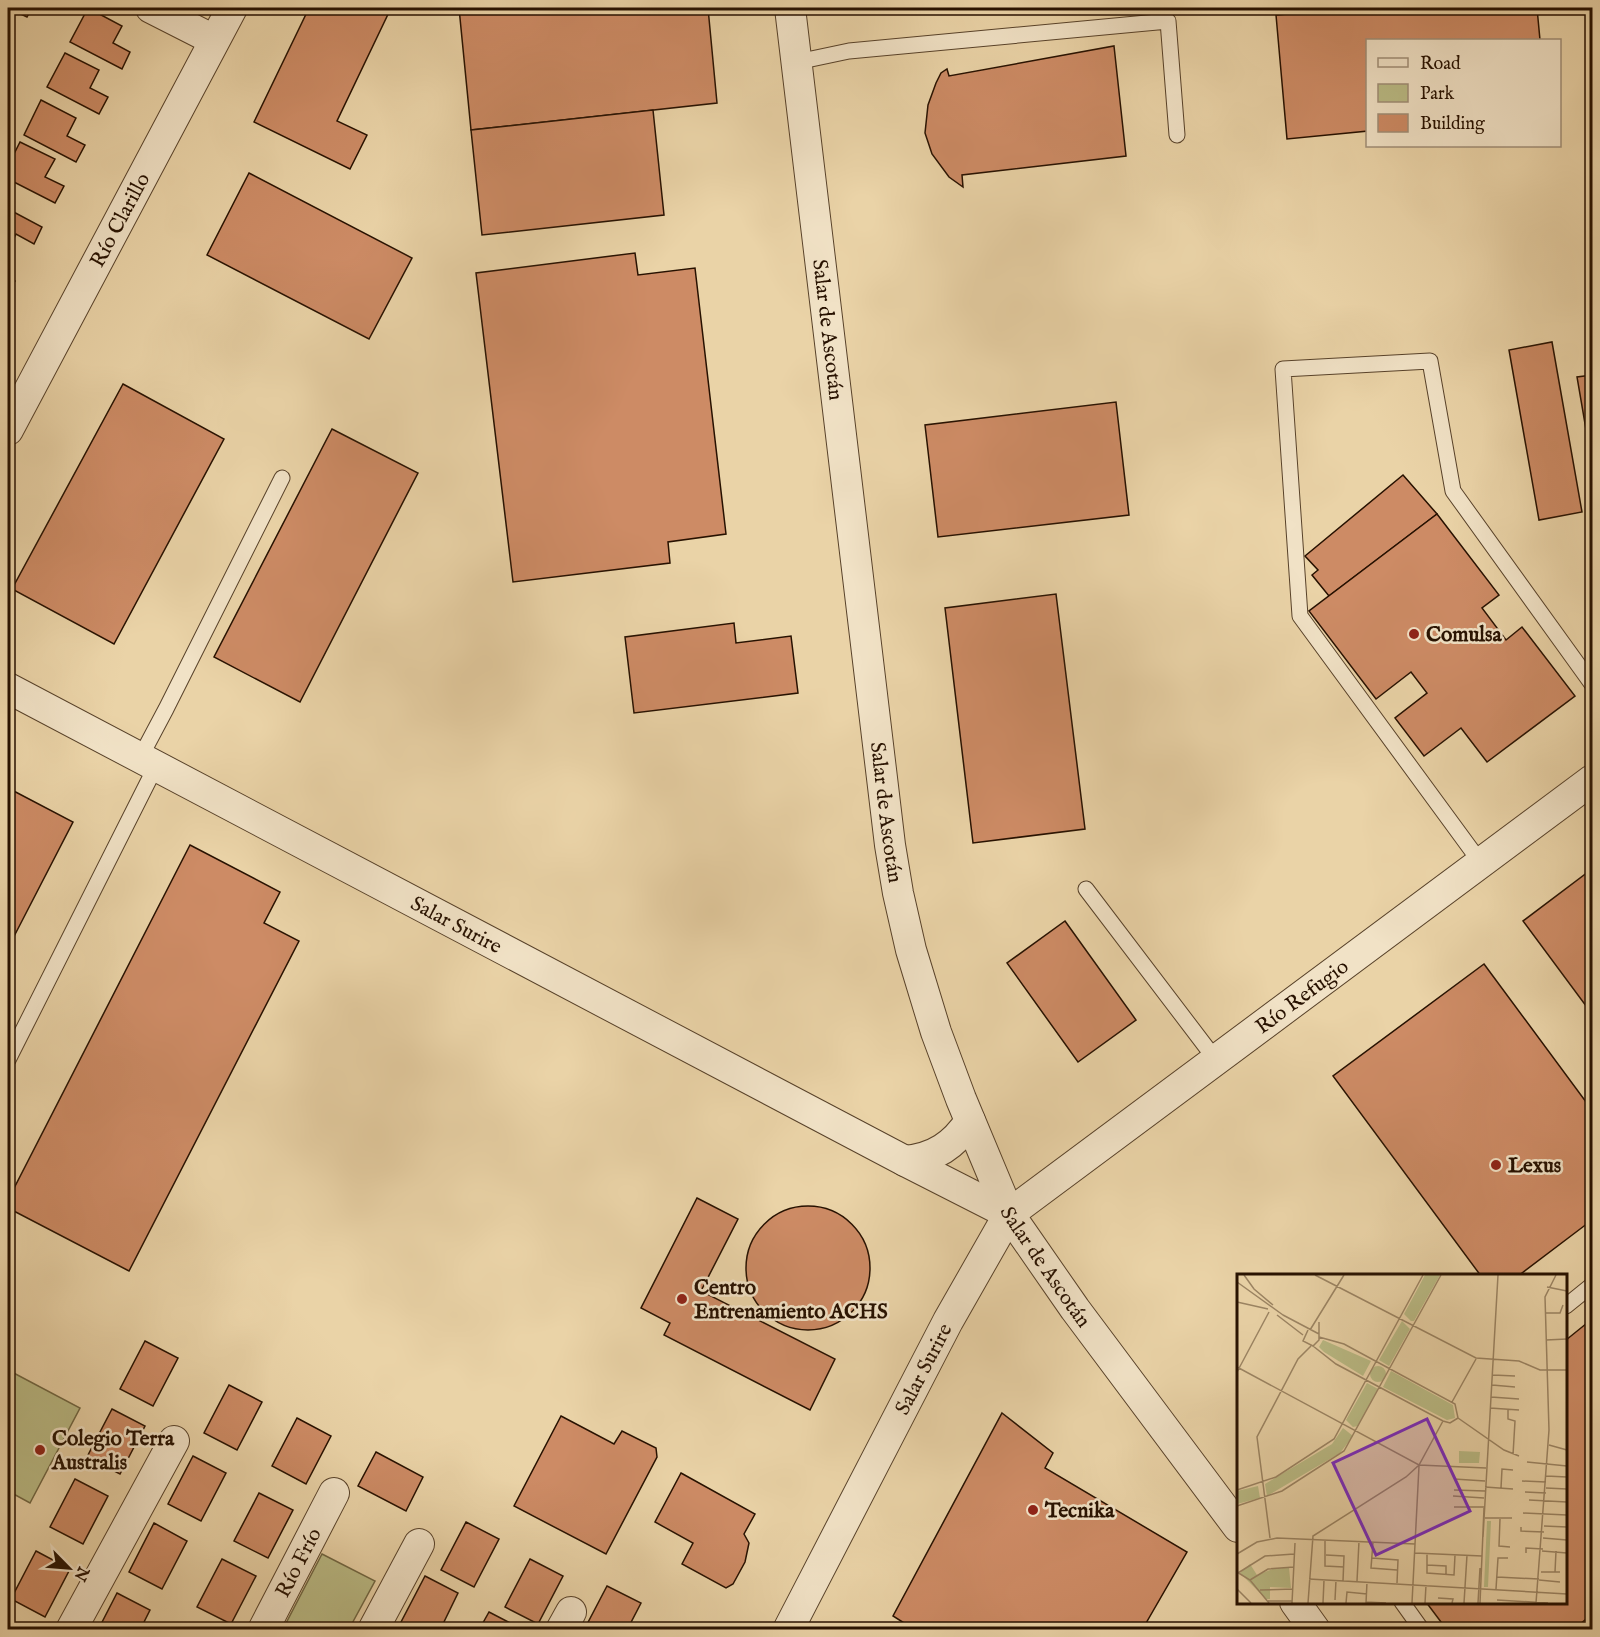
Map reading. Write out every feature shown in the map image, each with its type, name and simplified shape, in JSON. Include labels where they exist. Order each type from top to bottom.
[{"type":"street","points":[[151,8],[214,40]]},
{"type":"street","name":"Río Clarillo","points":[[8,430],[232,8]]},
{"type":"street","name":"Salar de Ascotán","points":[[790,8],[890,845],[911,950],[936,1032],[1009,1214],[1085,1323],[1237,1524]]},
{"type":"street","name":"Salar Surire","points":[[8,688],[1009,1214],[948,1321],[788,1629]]},
{"type":"street","name":"Río Refugio","points":[[1009,1214],[1593,780]]},
{"type":"street","points":[[905,1161],[920,1160],[947,1148],[960,1136],[970,1121]]},
{"type":"street","points":[[71,1629],[174,1441]]},
{"type":"street","name":"Río Frío","points":[[262,1629],[334,1493]]},
{"type":"street","points":[[373,1629],[419,1544]]},
{"type":"lane","points":[[797,62],[849,51],[1168,21],[1177,135]]},
{"type":"lane","points":[[1481,863],[1300,616],[1283,369],[1430,361],[1453,491],[1593,684]]},
{"type":"lane","points":[[8,1060],[148,762],[166,709],[282,478]]},
{"type":"lane","points":[[1086,889],[1215,1060]]},
{"type":"lane","points":[[1567,1305],[1593,1285]]},
{"type":"lane","points":[[1403,1604],[1422,1629]]},
{"type":"green space","points":[[8,1370],[80,1408],[30,1503],[8,1491]]},
{"type":"green space","points":[[322,1554],[375,1581],[349,1629],[283,1629]]},
{"type":"building","points":[[8,8],[32,8],[27,17]]},
{"type":"building","points":[[88,8],[122,26],[113,43],[130,52],[122,69],[70,42]]},
{"type":"building","points":[[309,8],[391,8],[337,121],[367,135],[350,169],[254,122]]},
{"type":"building","points":[[459,8],[708,8],[717,103],[471,130]]},
{"type":"building","points":[[1360,8],[1537,8],[1540,39],[1366,39],[1366,131],[1287,139],[1276,15]]},
{"type":"building","points":[[1114,46],[1126,156],[962,175],[963,187],[949,177],[932,154],[925,133],[928,105],[941,73],[947,69],[949,76]]},
{"type":"building","points":[[65,53],[99,70],[90,88],[108,97],[99,114],[47,87]]},
{"type":"building","points":[[41,100],[76,118],[67,136],[85,145],[76,162],[24,135]]},
{"type":"building","points":[[653,110],[664,215],[482,235],[471,130]]},
{"type":"building","points":[[20,142],[55,159],[45,177],[64,186],[55,203],[8,179],[8,166]]},
{"type":"building","points":[[249,173],[412,258],[369,339],[207,255]]},
{"type":"building","points":[[8,209],[42,227],[34,244],[16,234],[8,251]]},
{"type":"building","points":[[635,253],[638,275],[695,268],[726,534],[668,542],[670,563],[513,582],[476,273]]},
{"type":"building","points":[[8,277],[15,281],[8,294]]},
{"type":"building","points":[[1552,342],[1582,512],[1539,520],[1509,350]]},
{"type":"building","points":[[1592,375],[1592,446],[1589,447],[1577,377]]},
{"type":"building","points":[[123,384],[224,439],[114,644],[12,589]]},
{"type":"building","points":[[1116,402],[1129,515],[938,537],[925,425]]},
{"type":"building","points":[[332,429],[418,473],[300,702],[214,657]]},
{"type":"building","points":[[1403,475],[1437,514],[1329,596],[1312,575],[1318,570],[1305,556]]},
{"type":"building","name":"Comulsa","points":[[1437,514],[1499,595],[1482,608],[1506,640],[1522,627],[1575,696],[1487,762],[1461,728],[1424,756],[1395,718],[1427,693],[1411,672],[1376,699],[1309,611]]},
{"type":"building","points":[[1056,594],[1085,829],[973,843],[945,608]]},
{"type":"building","points":[[734,623],[736,643],[791,636],[798,693],[634,713],[625,637]]},
{"type":"building","points":[[8,788],[73,822],[8,948]]},
{"type":"building","points":[[190,845],[280,892],[264,923],[299,941],[129,1271],[8,1208],[8,1200]]},
{"type":"building","points":[[1592,869],[1592,1014],[1523,921]]},
{"type":"building","points":[[1065,921],[1136,1020],[1078,1062],[1007,963]]},
{"type":"building","name":"Lexus","points":[[1484,964],[1592,1110],[1592,1220],[1521,1274],[1480,1274],[1333,1076]]},
{"type":"building","name":"Centro Entrenamiento ACHS","points":[[697,1198],[738,1219],[701,1291],[835,1359],[810,1410],[664,1335],[670,1323],[641,1308]]},
{"type":"building","points":[[808,1206],[832,1211],[852,1224],[865,1244],[870,1268],[865,1292],[852,1312],[832,1325],[808,1330],[784,1325],[764,1312],[751,1292],[746,1268],[751,1244],[764,1224],[784,1211]]},
{"type":"building","points":[[1592,1319],[1592,1614],[1573,1630],[1447,1630],[1428,1604],[1567,1604],[1567,1339]]},
{"type":"building","points":[[145,1341],[178,1358],[153,1406],[120,1389]]},
{"type":"building","points":[[229,1385],[262,1402],[237,1450],[204,1433]]},
{"type":"building","points":[[112,1409],[145,1426],[120,1474],[87,1457]]},
{"type":"building","name":"Tecnika","points":[[1002,1413],[1053,1453],[1045,1468],[1187,1552],[1142,1630],[915,1630],[893,1616]]},
{"type":"building","points":[[561,1416],[614,1444],[622,1431],[656,1448],[657,1457],[606,1554],[514,1506]]},
{"type":"building","points":[[297,1418],[331,1436],[306,1484],[272,1466]]},
{"type":"building","points":[[376,1452],[423,1477],[406,1511],[358,1486]]},
{"type":"building","points":[[193,1456],[226,1473],[201,1521],[168,1504]]},
{"type":"building","points":[[681,1473],[755,1514],[744,1534],[749,1543],[745,1562],[733,1584],[726,1588],[682,1564],[693,1543],[655,1522]]},
{"type":"building","points":[[75,1479],[108,1496],[83,1544],[50,1527]]},
{"type":"building","points":[[259,1493],[293,1510],[268,1558],[234,1541]]},
{"type":"building","points":[[466,1522],[499,1539],[474,1587],[441,1570]]},
{"type":"building","points":[[154,1523],[187,1541],[162,1589],[129,1572]]},
{"type":"building","points":[[36,1551],[70,1569],[45,1617],[11,1599]]},
{"type":"building","points":[[222,1559],[256,1576],[231,1624],[197,1607]]},
{"type":"building","points":[[530,1559],[563,1576],[538,1624],[505,1607]]},
{"type":"building","points":[[425,1576],[458,1593],[440,1630],[411,1630],[400,1624]]},
{"type":"building","points":[[607,1586],[641,1603],[627,1630],[584,1630]]},
{"type":"building","points":[[117,1593],[150,1610],[140,1630],[98,1630]]},
{"type":"building","points":[[489,1612],[522,1629],[522,1630],[479,1630]]},
{"type":"place","name":"Comulsa","points":[[1414,634]]},
{"type":"place","name":"Lexus","points":[[1496,1165]]},
{"type":"place","name":"Centro Entrenamiento ACHS","points":[[682,1299]]},
{"type":"place","name":"Colegio Terra Australis","points":[[40,1450]]},
{"type":"place","name":"Tecnika","points":[[1033,1510]]}]
